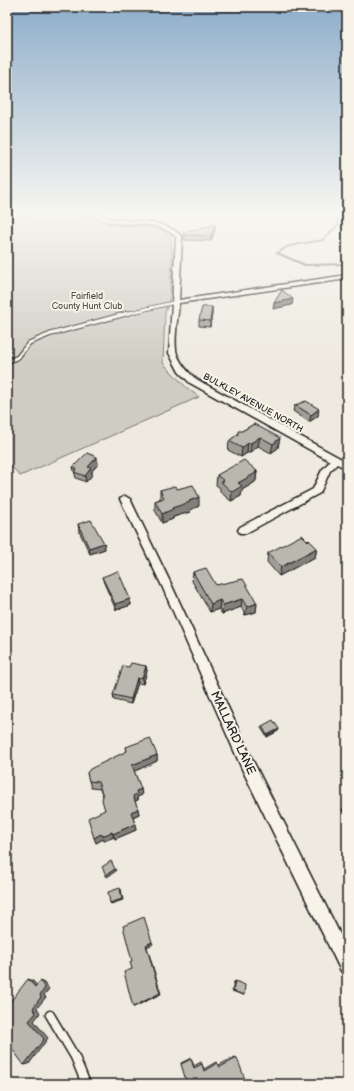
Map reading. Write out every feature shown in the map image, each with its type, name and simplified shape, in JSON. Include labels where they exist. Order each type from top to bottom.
[{"type":"street","name":"BULKLEY AVENUE NORTH","points":[[178,265],[176,302],[172,332],[173,353],[182,370],[193,380],[347,466]]},
{"type":"street","points":[[176,302],[347,277]]},
{"type":"street","points":[[243,530],[317,491],[326,470],[336,460]]},
{"type":"street","name":"MALLARD LANE","points":[[125,498],[247,764],[347,965]]},
{"type":"lane","points":[[7,362],[18,357],[29,343],[51,334],[106,318],[176,302]]},
{"type":"lane","points":[[50,1015],[76,1057],[86,1084]]},
{"type":"green space","name":"Fairfield County Hunt Club","points":[[7,265],[172,265],[170,297],[165,313],[163,363],[186,387],[199,397],[20,476],[7,461]]},
{"type":"building","points":[[282,290],[293,299],[274,303]]},
{"type":"building","points":[[202,307],[212,307],[210,321],[199,320]]},
{"type":"building","points":[[306,401],[319,409],[311,415],[295,405]]},
{"type":"building","points":[[254,424],[280,438],[273,444],[260,437],[242,448],[229,441],[238,434],[238,431],[242,431]]},
{"type":"building","points":[[87,453],[97,457],[88,467],[91,468],[85,476],[74,472],[77,469],[73,467]]},
{"type":"building","points":[[244,460],[257,471],[238,483],[242,486],[232,492],[221,482],[224,481],[217,475]]},
{"type":"building","points":[[193,485],[199,497],[189,501],[190,502],[172,508],[173,509],[162,514],[155,501],[164,498],[160,490],[175,486],[177,489]]},
{"type":"building","points":[[91,520],[104,543],[89,548],[78,524]]},
{"type":"building","points":[[302,535],[317,548],[281,567],[268,553]]},
{"type":"building","points":[[206,568],[216,585],[243,579],[257,603],[247,607],[242,599],[223,605],[220,600],[211,604],[193,572]]},
{"type":"building","points":[[118,571],[130,599],[115,604],[102,577]]},
{"type":"building","points":[[131,663],[146,666],[142,679],[137,678],[131,699],[113,695],[123,666],[129,667]]},
{"type":"building","points":[[273,720],[279,729],[267,735],[262,726]]},
{"type":"building","points":[[150,738],[157,755],[132,765],[141,789],[136,791],[137,794],[133,796],[138,809],[131,812],[135,824],[113,834],[112,832],[102,836],[101,834],[94,838],[88,818],[105,810],[102,800],[103,796],[98,782],[89,781],[87,773],[90,769],[127,751],[126,747]]},
{"type":"building","points":[[111,861],[115,869],[106,875],[102,867]]},
{"type":"building","points":[[120,888],[122,899],[110,903],[108,892]]},
{"type":"building","points":[[144,917],[152,942],[146,945],[160,993],[133,1007],[124,972],[132,969],[130,962],[132,961],[123,926]]},
{"type":"building","points":[[28,979],[35,987],[40,981],[45,988],[40,995],[41,997],[33,1008],[36,1013],[29,1021],[44,1039],[24,1065],[7,1042],[7,1006]]},
{"type":"building","points":[[235,981],[245,985],[244,995],[233,991]]},
{"type":"building","points":[[237,1058],[246,1082],[243,1084],[187,1084],[181,1064],[191,1059],[194,1068],[202,1064],[204,1071],[217,1063],[220,1067]]}]
